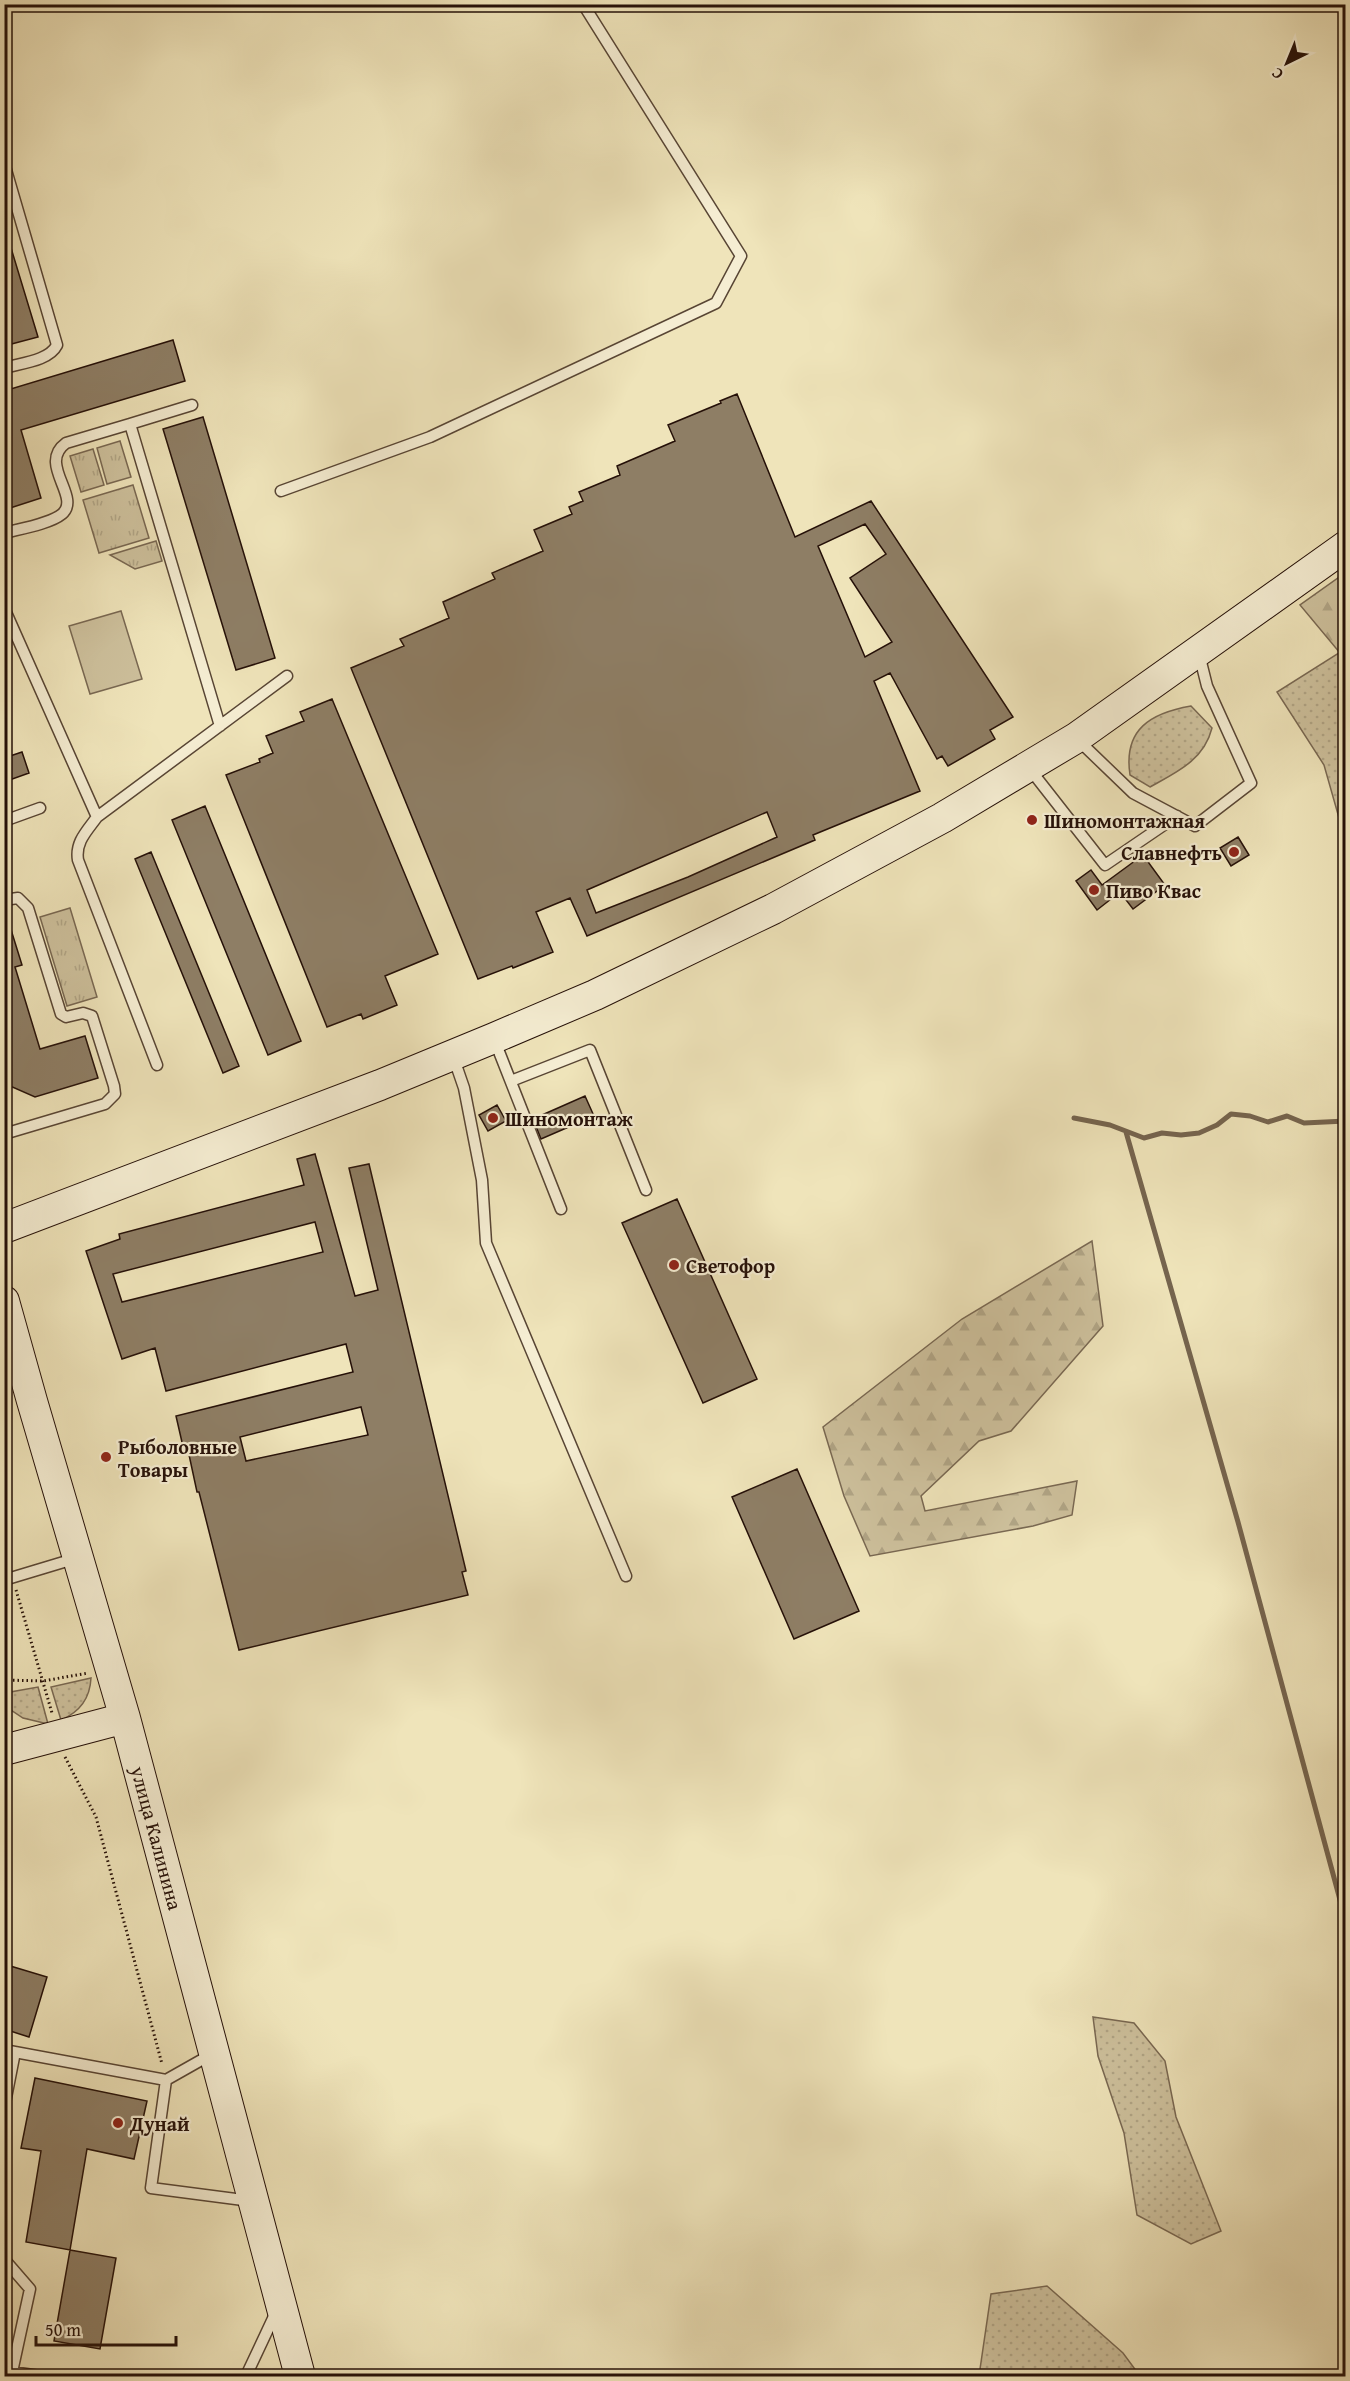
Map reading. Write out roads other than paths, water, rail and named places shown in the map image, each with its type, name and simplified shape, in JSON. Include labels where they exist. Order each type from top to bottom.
[{"type":"main road","points":[[4,1228],[252,1134],[494,1038],[595,995],[773,909],[942,818],[1076,738],[1346,546]]},
{"type":"main road","name":"улица Калинина","points":[[4,1301],[125,1718],[300,2376]]},
{"type":"main road","points":[[4,1750],[125,1718]]},
{"type":"lane","points":[[281,491],[430,437],[716,303],[741,256],[583,4]]},
{"type":"lane","points":[[4,164],[9,193],[57,345],[54,351],[46,356],[4,368]]},
{"type":"lane","points":[[4,533],[55,518],[63,513],[67,507],[66,498],[55,454],[66,443],[192,405]]},
{"type":"lane","points":[[130,424],[220,726]]},
{"type":"lane","points":[[4,608],[97,817]]},
{"type":"lane","points":[[1076,738],[1133,793],[1195,826],[1251,783],[1207,686],[1198,651]]},
{"type":"lane","points":[[157,1065],[78,860],[78,843],[97,817],[287,676]]},
{"type":"lane","points":[[1028,766],[1105,865],[1177,816]]},
{"type":"lane","points":[[4,821],[40,808]]},
{"type":"lane","points":[[4,900],[18,898],[27,908],[61,1014],[66,1017],[83,1013],[92,1016],[115,1094],[105,1104],[4,1134]]},
{"type":"lane","points":[[494,1038],[561,1209]]},
{"type":"lane","points":[[511,1081],[590,1050],[646,1190]]},
{"type":"lane","points":[[452,1055],[464,1088],[482,1180],[486,1243],[626,1576]]},
{"type":"lane","points":[[8,1579],[78,1558]]},
{"type":"lane","points":[[4,2108],[10,2051],[166,2080],[215,2053]]},
{"type":"lane","points":[[166,2080],[151,2188],[254,2202]]},
{"type":"lane","points":[[4,2259],[30,2289],[12,2372],[40,2376]]},
{"type":"lane","points":[[246,2376],[280,2302]]},
{"type":"waterway","points":[[1074,1118],[1110,1125],[1144,1138],[1162,1133],[1181,1135],[1199,1133],[1217,1125],[1231,1114],[1250,1116],[1268,1122],[1287,1116],[1304,1123],[1346,1121]]},
{"type":"waterway","points":[[1126,1132],[1238,1522],[1346,1922]]},
{"type":"place","name":"Шиномонтажная","points":[[1032,820]]},
{"type":"place","name":"Славнефть","points":[[1234,852]]},
{"type":"place","name":"Пиво Квас","points":[[1094,890]]},
{"type":"place","name":"Шиномонтаж","points":[[493,1118]]},
{"type":"place","name":"Светофор","points":[[674,1265]]},
{"type":"place","name":"Рыболовные Товары","points":[[106,1457]]},
{"type":"place","name":"Дунай","points":[[118,2123]]}]
